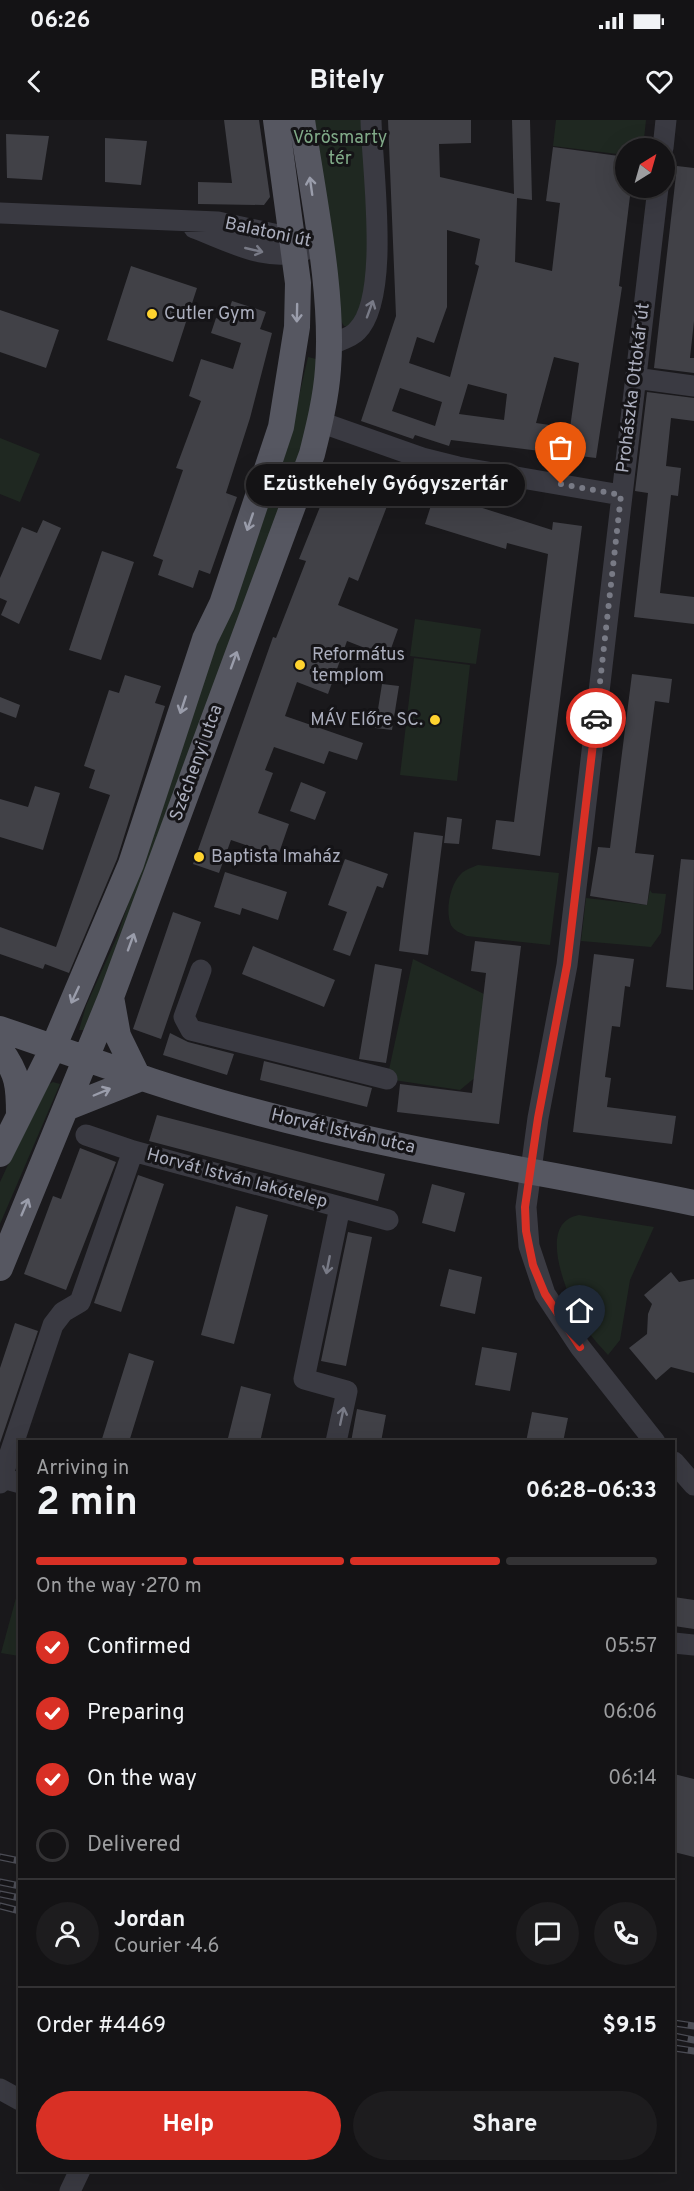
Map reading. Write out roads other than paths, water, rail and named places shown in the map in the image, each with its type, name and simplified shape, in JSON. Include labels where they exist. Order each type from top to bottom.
[{"type":"main road","points":[[276,120],[293,246]]},
{"type":"main road","points":[[302,120],[320,244]]},
{"type":"main road","name":"Széchenyi utca","points":[[0,1268],[111,997],[312,454],[326,392],[329,345],[320,244]]},
{"type":"main road","name":"Széchenyi utca","points":[[0,1154],[52,1048],[131,864],[205,639],[222,604],[281,427],[297,327],[298,283],[293,246]]},
{"type":"main road","points":[[66,1108],[139,1079],[118,1036],[111,997]]},
{"type":"main road","name":"Horvát István utca","points":[[0,1029],[139,1079],[242,1109],[377,1141],[694,1203]]},
{"type":"main road","points":[[0,1049],[14,1069],[19,1087],[19,1115]]},
{"type":"street","points":[[329,345],[357,332],[368,316],[376,294],[378,266],[371,120]]},
{"type":"street","points":[[664,138],[666,120]]},
{"type":"street","name":"Prohászka Ottokár út","points":[[653,1440],[580,1347],[545,1294],[533,1265],[526,1231],[530,1171],[567,965],[657,198]]},
{"type":"street","name":"Balatoni út","points":[[0,213],[218,222],[293,246],[320,244]]},
{"type":"street","points":[[635,378],[694,386]]},
{"type":"street","points":[[320,422],[422,458],[459,467],[621,495]]},
{"type":"street","points":[[201,970],[184,1017],[191,1030],[387,1079]]},
{"type":"street","points":[[86,1135],[133,1151]]},
{"type":"street","name":"Horvát István lakótelep","points":[[19,1440],[53,1325],[63,1312],[80,1302],[133,1151],[388,1220]]},
{"type":"street","name":"Horvát István lakótelep","points":[[336,1440],[347,1391],[304,1379],[340,1208]]},
{"type":"street","name":"Horvát István lakótelep","points":[[7,1481],[18,1444]]},
{"type":"street","points":[[675,1463],[694,1485]]},
{"type":"street","points":[[675,1643],[694,1646]]},
{"type":"street","points":[[0,2089],[18,2099]]},
{"type":"street","points":[[70,2191],[79,2172]]},
{"type":"railway","points":[[0,1857],[18,1861]]},
{"type":"railway","points":[[0,1882],[18,1886]]},
{"type":"railway","points":[[0,1894],[18,1898]]},
{"type":"railway","points":[[0,1906],[18,1910]]},
{"type":"railway","points":[[675,2023],[694,2026]]},
{"type":"railway","points":[[675,2036],[694,2040]]},
{"type":"railway","points":[[675,2048],[694,2051]]},
{"type":"place","name":"Cutler Gym","points":[[152,314]]},
{"type":"place","name":"Ezüstkehely Gyógyszertár","points":[[561,484]]},
{"type":"place","name":"Református templom","points":[[300,665]]},
{"type":"place","name":"MÁV Előre SC.","points":[[435,720]]},
{"type":"place","name":"Baptista Imaház","points":[[199,857]]},
{"type":"park label","name":"Vörösmarty tér","points":[[340,148]]}]
